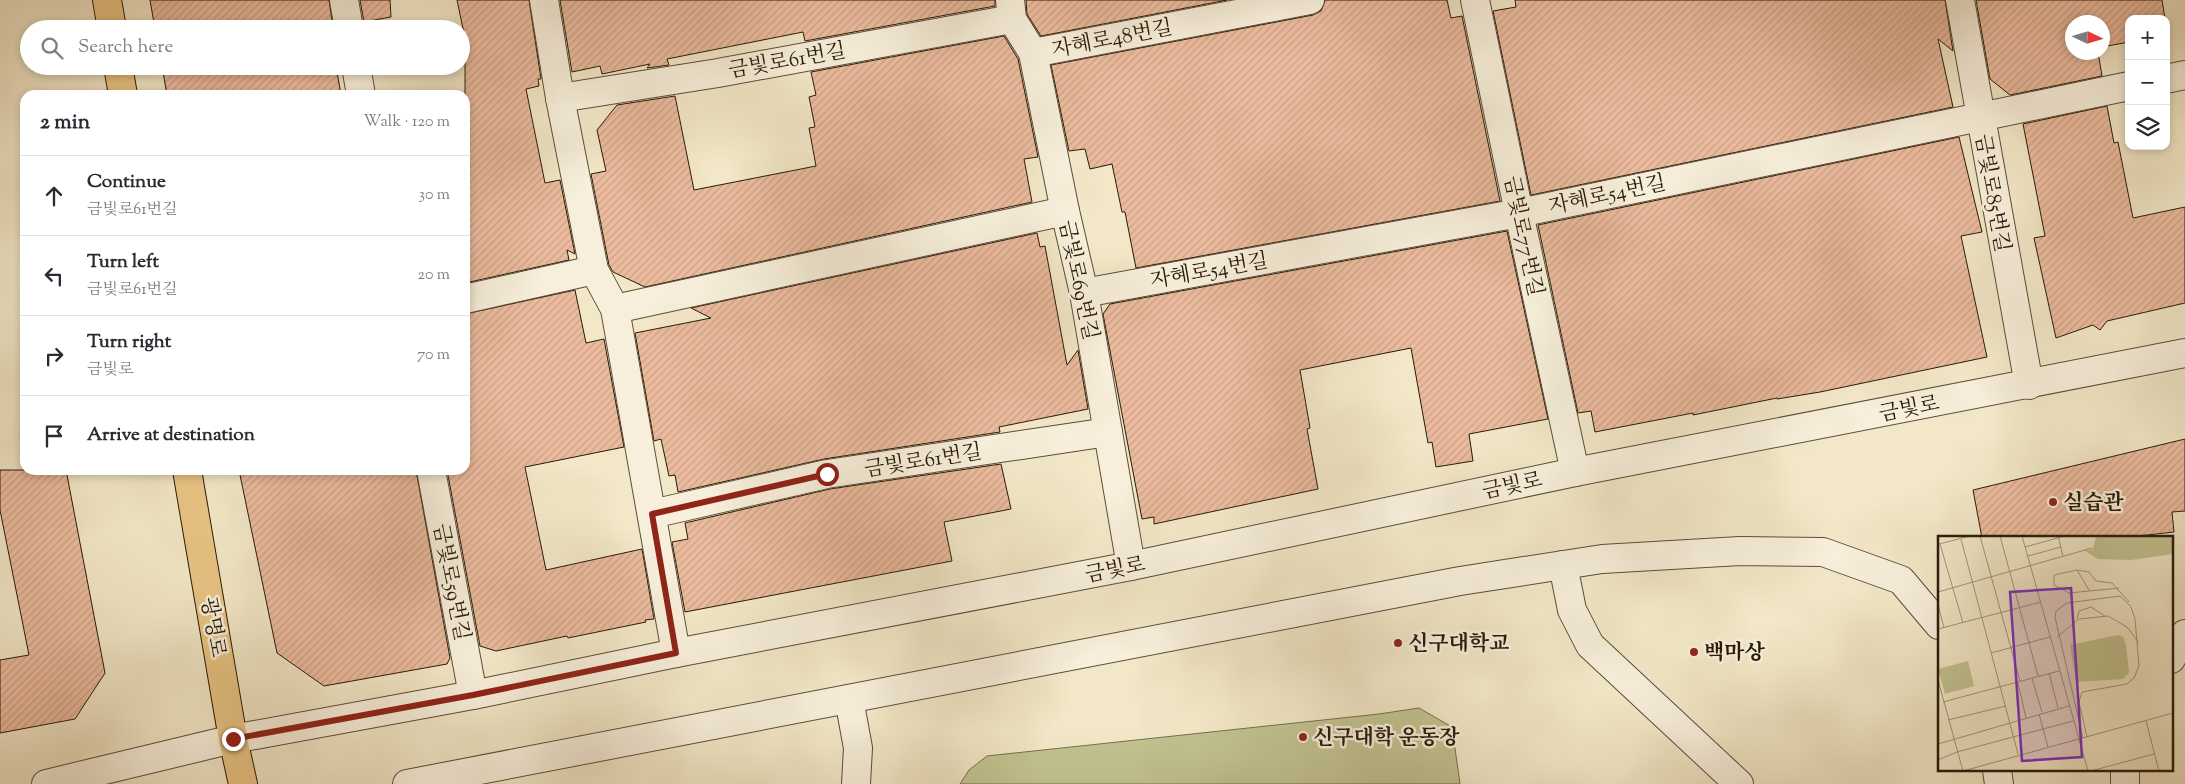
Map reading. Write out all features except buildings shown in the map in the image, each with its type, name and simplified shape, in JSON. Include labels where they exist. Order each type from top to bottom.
[{"type":"main road","points":[[107,0],[110,20]]},
{"type":"main road","points":[[120,75],[122,90]]},
{"type":"main road","name":"광명로","points":[[188,475],[233,739],[243,784]]},
{"type":"street","points":[[344,0],[347,20]]},
{"type":"street","points":[[544,0],[560,98],[594,270],[615,310],[676,653]]},
{"type":"street","name":"자혜로48번길","points":[[1032,53],[1310,0]]},
{"type":"street","name":"금빛로77번길","points":[[1475,0],[1518,213],[1575,472]]},
{"type":"street","name":"금빛로85번길","points":[[1960,0],[2028,385]]},
{"type":"street","name":"금빛로61번길","points":[[560,98],[718,73],[1011,9]]},
{"type":"street","name":"금빛로69번길","points":[[1011,9],[1032,53],[1064,211],[1084,293],[1130,566]]},
{"type":"street","points":[[358,75],[361,90]]},
{"type":"street","points":[[2170,78],[2185,75]]},
{"type":"street","name":"자혜로54번길","points":[[1084,293],[1518,213],[2125,87]]},
{"type":"street","points":[[615,310],[1064,211]]},
{"type":"street","points":[[470,298],[594,270]]},
{"type":"street","name":"금빛로","points":[[46,784],[233,739],[473,695],[676,653],[1130,566],[1575,472],[2185,353]]},
{"type":"street","name":"금빛로61번길","points":[[652,514],[827,474],[1108,432]]},
{"type":"street","name":"금빛로59번길","points":[[432,475],[473,695]]},
{"type":"street","points":[[407,784],[1460,581],[1602,559],[1711,553],[1823,552],[1901,580],[1938,624]]},
{"type":"street","points":[[1562,565],[1572,610],[1590,645],[1739,784]]},
{"type":"street","points":[[2172,657],[2185,634]]},
{"type":"street","points":[[850,699],[858,748],[856,784]]},
{"type":"green space","name":"신구대학 운동장","points":[[1419,708],[1452,727],[1460,784],[960,784],[969,770],[987,756],[1379,714]]},
{"type":"place","name":"실습관","points":[[2053,502]]},
{"type":"place","name":"신구대학교","points":[[1398,643]]},
{"type":"place","name":"백마상","points":[[1694,652]]},
{"type":"place","name":"신구대학 운동장","points":[[1303,737]]},
{"type":"route","points":[[233,739],[473,695],[676,653],[652,514],[827,474]]}]
